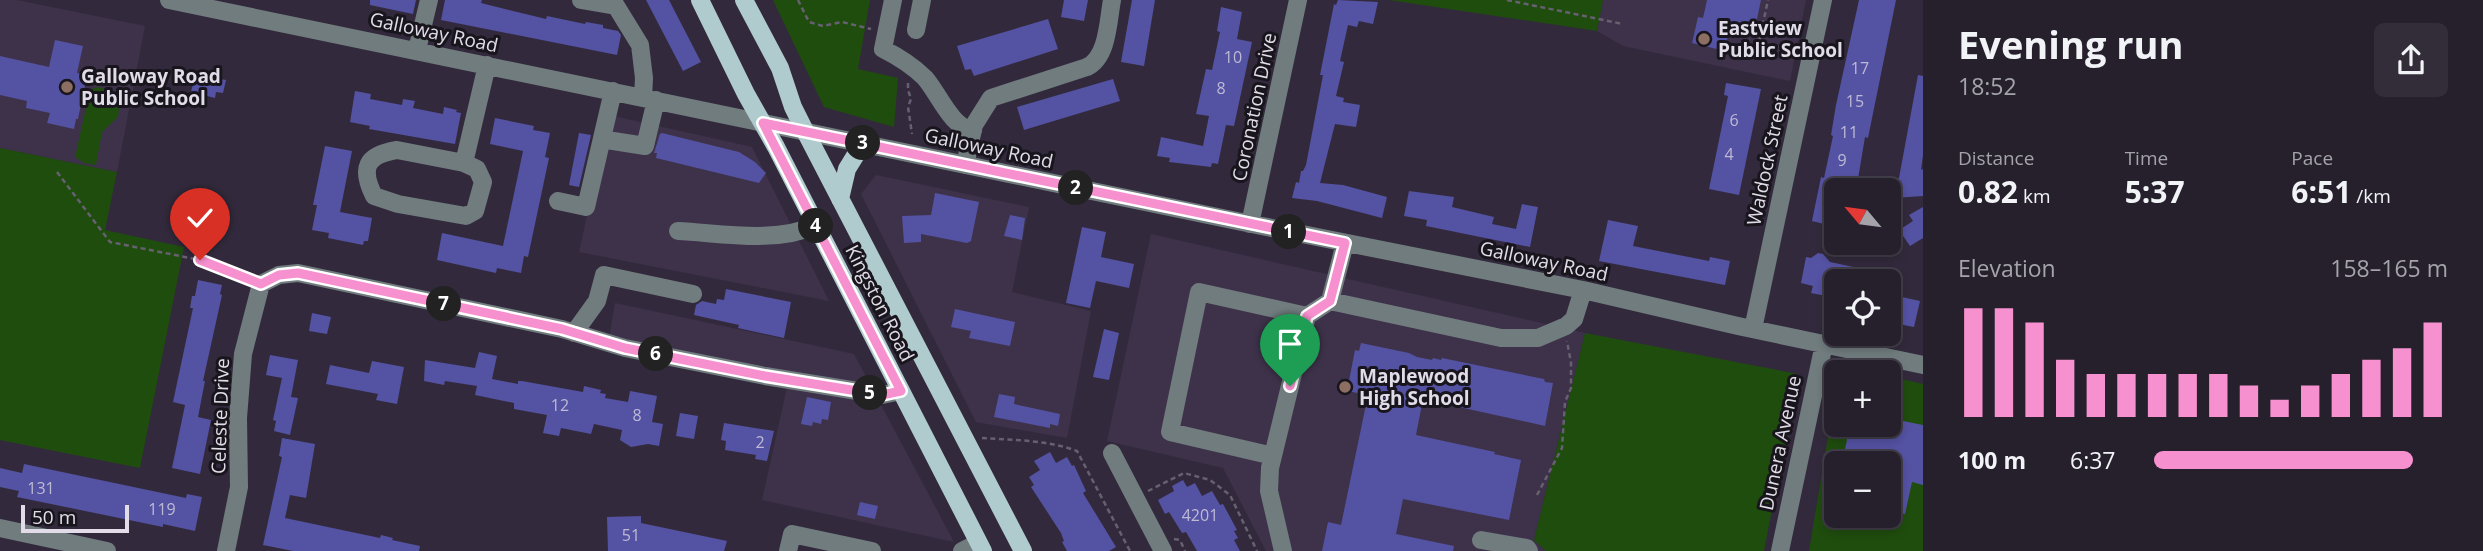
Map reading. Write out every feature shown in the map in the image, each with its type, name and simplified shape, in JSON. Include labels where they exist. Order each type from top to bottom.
[{"type":"main road","name":"Kingston Road","points":[[700,0],[901,391],[974,548]]},
{"type":"main road","name":"Kingston Road","points":[[744,0],[780,68],[793,107],[805,131],[1023,551]]},
{"type":"main road","points":[[840,199],[847,169],[863,144]]},
{"type":"street","name":"Galloway Road","points":[[169,0],[229,6],[487,65],[1250,224],[1583,290],[1824,344]]},
{"type":"street","points":[[417,50],[429,0]]},
{"type":"street","points":[[582,0],[615,3],[639,45],[649,99],[645,146],[607,140]]},
{"type":"street","points":[[893,0],[883,49],[905,60],[926,80],[956,120],[973,131]]},
{"type":"street","points":[[916,30],[922,0]]},
{"type":"street","points":[[965,165],[977,118],[993,97],[1087,67],[1094,62],[1101,50],[1112,0]]},
{"type":"street","name":"Coronation Drive","points":[[1250,224],[1298,0]]},
{"type":"street","name":"Waldock Street","points":[[1753,329],[1823,0]]},
{"type":"street","points":[[464,163],[487,65]]},
{"type":"street","points":[[558,201],[586,207],[613,91]]},
{"type":"street","points":[[397,150],[464,163],[477,169],[483,182],[475,211],[466,216],[398,204],[374,196],[366,180],[369,163],[380,153],[397,150]]},
{"type":"street","points":[[678,231],[757,235],[798,233],[816,225]]},
{"type":"street","points":[[1283,551],[1269,491],[1273,456],[1307,316],[1330,301],[1345,243]]},
{"type":"street","points":[[261,284],[279,275],[298,273],[568,331],[625,348],[765,376],[882,395],[901,391]]},
{"type":"street","points":[[568,331],[597,301],[604,275],[694,294]]},
{"type":"street","name":"Celeste Drive","points":[[226,551],[239,487],[238,418],[243,354],[261,284]]},
{"type":"street","points":[[1330,301],[1501,338],[1538,338],[1566,326],[1574,318],[1583,290]]},
{"type":"street","points":[[1273,456],[1170,432],[1199,292],[1307,316]]},
{"type":"street","name":"Dunera Avenue","points":[[1780,551],[1824,344]]},
{"type":"street","name":"Galloway Road","points":[[1833,346],[1923,365]]},
{"type":"street","points":[[1112,453],[1167,544]]},
{"type":"street","points":[[0,528],[107,551]]},
{"type":"street","points":[[788,551],[792,534],[872,551]]},
{"type":"street","points":[[1482,540],[1527,548],[1529,551]]},
{"type":"path","points":[[798,0],[809,22],[823,26],[842,22],[886,33]]},
{"type":"path","points":[[1507,0],[1623,24]]},
{"type":"path","points":[[1759,42],[1768,0]]},
{"type":"path","points":[[1745,40],[1810,54]]},
{"type":"path","points":[[905,60],[903,68],[911,99],[908,107],[912,134]]},
{"type":"path","points":[[57,172],[110,242],[200,260],[261,284]]},
{"type":"path","points":[[1537,495],[1562,448],[1571,363],[1566,340]]},
{"type":"path","points":[[979,438],[1066,447],[1077,451],[1130,551]]},
{"type":"path","points":[[1142,494],[1184,473],[1210,480],[1230,495],[1257,551]]},
{"type":"path","points":[[1167,544],[1180,540],[1185,551]]},
{"type":"shaded area","name":"Galloway Road Public School","points":[[0,0],[17,0],[145,26],[117,172],[0,148]]},
{"type":"shaded area","name":"Eastview Public School","points":[[1603,0],[1806,0],[1790,81],[1623,46],[1597,31]]},
{"type":"shaded area","points":[[609,115],[752,147],[829,301],[579,252]]},
{"type":"shaded area","points":[[876,175],[1029,207],[1012,292],[1091,311],[1067,438],[976,422],[861,194]]},
{"type":"shaded area","name":"Maplewood High School","points":[[1151,234],[1585,333],[1534,540],[1546,551],[1266,551],[1223,468],[1107,441]]},
{"type":"shaded area","points":[[615,303],[854,354],[954,542],[762,500],[788,383],[609,338]]},
{"type":"green space","points":[[773,0],[870,0],[858,69],[898,78],[894,127],[824,107]]},
{"type":"green space","points":[[1389,0],[1603,0],[1597,31]]},
{"type":"green space","points":[[97,87],[112,91],[120,100],[118,117],[102,132],[96,165],[84,163],[75,157],[90,90]]},
{"type":"green space","points":[[0,148],[117,172],[105,230],[184,247],[140,468],[0,440]]},
{"type":"green space","points":[[1585,333],[1798,374],[1764,551],[1546,551],[1534,540]]},
{"type":"green space","points":[[1901,379],[1923,384],[1923,551],[1809,551],[1824,461],[1824,528],[1901,528],[1901,451],[1826,451],[1828,437],[1901,437]]},
{"type":"building","points":[[370,0],[416,0],[413,14],[370,5]]},
{"type":"building","points":[[445,0],[482,0],[481,3],[546,19],[547,16],[603,25],[603,28],[618,31],[621,35],[617,55],[441,20]]},
{"type":"building","points":[[646,0],[669,0],[701,62],[683,71]]},
{"type":"building","points":[[1064,0],[1088,0],[1084,21],[1061,17]]},
{"type":"building","points":[[1132,0],[1155,0],[1144,66],[1121,62]]},
{"type":"building","points":[[1338,0],[1378,2],[1373,24],[1359,21],[1357,27],[1348,25],[1340,61],[1344,62],[1336,96],[1344,98],[1343,102],[1360,105],[1356,127],[1335,124],[1320,183],[1343,185],[1387,197],[1382,218],[1317,201],[1292,198],[1296,182],[1299,183],[1301,171],[1306,165],[1323,75],[1320,75],[1334,4],[1336,5]]},
{"type":"building","points":[[1707,0],[1761,0],[1754,33],[1736,29],[1735,36],[1728,35],[1725,51],[1692,43],[1698,17],[1703,18]]},
{"type":"building","points":[[1859,0],[1896,0],[1858,178],[1824,178],[1836,105]]},
{"type":"building","points":[[1221,7],[1242,12],[1237,39],[1252,42],[1234,126],[1226,125],[1218,164],[1212,163],[1211,167],[1169,162],[1170,158],[1157,156],[1161,137],[1203,146],[1209,116],[1196,114],[1206,69],[1212,70],[1220,32],[1217,31]]},
{"type":"building","points":[[1048,19],[1058,49],[974,76],[971,69],[965,70],[957,46]]},
{"type":"building","points":[[55,40],[83,46],[77,73],[87,75],[74,129],[47,123],[50,113],[26,108],[27,101],[0,95],[0,56],[49,67]]},
{"type":"building","points":[[196,72],[226,80],[223,93],[216,92],[215,98],[191,92]]},
{"type":"building","points":[[1918,75],[1923,76],[1923,196],[1901,198],[1899,178]]},
{"type":"building","points":[[1113,79],[1120,101],[1024,130],[1017,107]]},
{"type":"building","points":[[1726,83],[1761,89],[1739,195],[1709,189],[1728,96],[1724,95]]},
{"type":"building","points":[[355,91],[371,94],[370,99],[402,105],[403,99],[415,101],[413,108],[443,114],[444,107],[457,110],[456,112],[461,113],[455,144],[369,129],[370,126],[350,122]]},
{"type":"building","points":[[495,118],[534,126],[533,130],[550,133],[545,157],[549,158],[528,257],[524,256],[521,273],[497,268],[496,273],[437,260],[442,233],[503,246],[523,151],[490,144]]},
{"type":"building","points":[[579,133],[591,135],[579,187],[569,185]]},
{"type":"building","points":[[662,133],[739,152],[766,173],[759,183],[656,158],[657,153],[654,153]]},
{"type":"building","points":[[325,146],[352,151],[340,212],[372,218],[368,241],[364,241],[363,245],[328,238],[329,233],[312,230],[317,205],[313,205]]},
{"type":"building","points":[[1821,177],[1824,178],[1824,224],[1812,221]]},
{"type":"building","points":[[1409,191],[1454,197],[1452,207],[1494,217],[1492,224],[1516,229],[1522,204],[1538,207],[1530,247],[1426,226],[1427,220],[1404,216]]},
{"type":"building","points":[[935,193],[979,202],[971,241],[967,243],[921,234],[921,242],[904,243],[902,216],[931,215]]},
{"type":"building","points":[[1923,207],[1923,238],[1910,246],[1901,233],[1901,229],[1913,221],[1909,215]]},
{"type":"building","points":[[1010,215],[1025,218],[1022,240],[1004,236]]},
{"type":"building","points":[[1608,220],[1638,226],[1633,246],[1709,261],[1710,257],[1730,261],[1725,285],[1599,261]]},
{"type":"building","points":[[1082,227],[1106,232],[1101,257],[1134,264],[1129,288],[1096,281],[1090,308],[1066,303]]},
{"type":"building","points":[[1818,253],[1823,254],[1830,262],[1863,269],[1824,269],[1824,296],[1811,293],[1813,286],[1801,283],[1806,257],[1811,258]]},
{"type":"building","points":[[198,280],[222,285],[198,417],[211,420],[200,474],[172,468],[185,405],[173,402],[193,308],[190,308],[192,296],[195,296]]},
{"type":"building","points":[[726,289],[791,302],[784,338],[694,315],[696,305],[702,301],[716,304],[717,299],[724,300]]},
{"type":"building","points":[[1901,297],[1920,301],[1914,327],[1901,324]]},
{"type":"building","points":[[955,309],[1015,322],[1010,346],[969,338],[971,331],[951,327]]},
{"type":"building","points":[[312,313],[331,317],[327,334],[309,331]]},
{"type":"building","points":[[1104,329],[1119,333],[1109,380],[1093,377]]},
{"type":"building","points":[[1361,343],[1417,357],[1432,360],[1442,358],[1553,383],[1545,426],[1423,399],[1416,435],[1521,460],[1509,520],[1403,499],[1396,534],[1454,546],[1453,551],[1322,551],[1328,522],[1341,525],[1368,395],[1347,391],[1355,350],[1359,351]]},
{"type":"building","points":[[479,352],[497,356],[492,379],[518,384],[518,381],[522,381],[583,392],[584,386],[601,390],[600,393],[606,394],[605,398],[628,402],[630,391],[657,396],[652,422],[663,424],[659,446],[648,444],[631,447],[620,440],[622,430],[594,424],[591,434],[561,428],[559,436],[543,433],[547,415],[514,409],[514,403],[475,395],[477,386],[445,381],[444,385],[424,381],[425,360],[475,368]]},
{"type":"building","points":[[270,355],[298,360],[291,397],[298,398],[290,435],[274,431],[276,421],[273,420],[282,378],[266,375]]},
{"type":"building","points":[[372,361],[404,367],[397,404],[376,400],[378,394],[326,384],[330,365],[369,373]]},
{"type":"building","points":[[999,394],[1015,397],[1014,404],[1060,414],[1058,426],[1050,424],[1050,428],[994,417]]},
{"type":"building","points":[[807,397],[831,402],[828,420],[822,419],[821,424],[813,422],[812,426],[801,424]]},
{"type":"building","points":[[680,413],[698,416],[694,439],[676,436]]},
{"type":"building","points":[[1901,421],[1923,425],[1923,485],[1912,482],[1905,514],[1901,513],[1901,451],[1845,451],[1848,437],[1901,437]]},
{"type":"building","points":[[724,423],[774,431],[767,461],[755,459],[756,455],[725,450],[726,441],[721,440]]},
{"type":"building","points":[[282,438],[315,444],[306,498],[290,495],[285,518],[380,538],[381,535],[420,546],[419,551],[293,551],[263,545],[282,457],[279,456]]},
{"type":"building","points":[[1050,452],[1056,463],[1067,457],[1072,466],[1074,465],[1086,491],[1083,493],[1116,547],[1109,551],[1067,551],[1061,533],[1031,487],[1034,485],[1029,477],[1040,470],[1034,461]]},
{"type":"building","points":[[24,464],[186,498],[187,494],[202,497],[195,531],[17,497],[19,491],[0,487],[0,468],[22,473]]},
{"type":"building","points":[[1183,480],[1187,487],[1195,483],[1202,496],[1212,491],[1220,505],[1223,504],[1237,530],[1234,531],[1238,538],[1234,540],[1240,551],[1197,551],[1186,532],[1182,533],[1169,512],[1165,514],[1158,500],[1174,491],[1172,486]]},
{"type":"building","points":[[860,502],[878,506],[875,519],[857,515]]},
{"type":"building","points":[[641,516],[641,523],[727,541],[724,551],[608,551],[607,517]]},
{"type":"place","name":"Eastview Public School","points":[[1704,39]]},
{"type":"place","name":"Galloway Road Public School","points":[[67,87]]},
{"type":"place","name":"Maplewood High School","points":[[1345,387]]},
{"type":"route","points":[[200,260],[261,284],[279,275],[298,273],[562,329],[625,348],[765,376],[882,395],[901,391],[763,123],[1345,243],[1330,301],[1307,316],[1290,386]]}]
